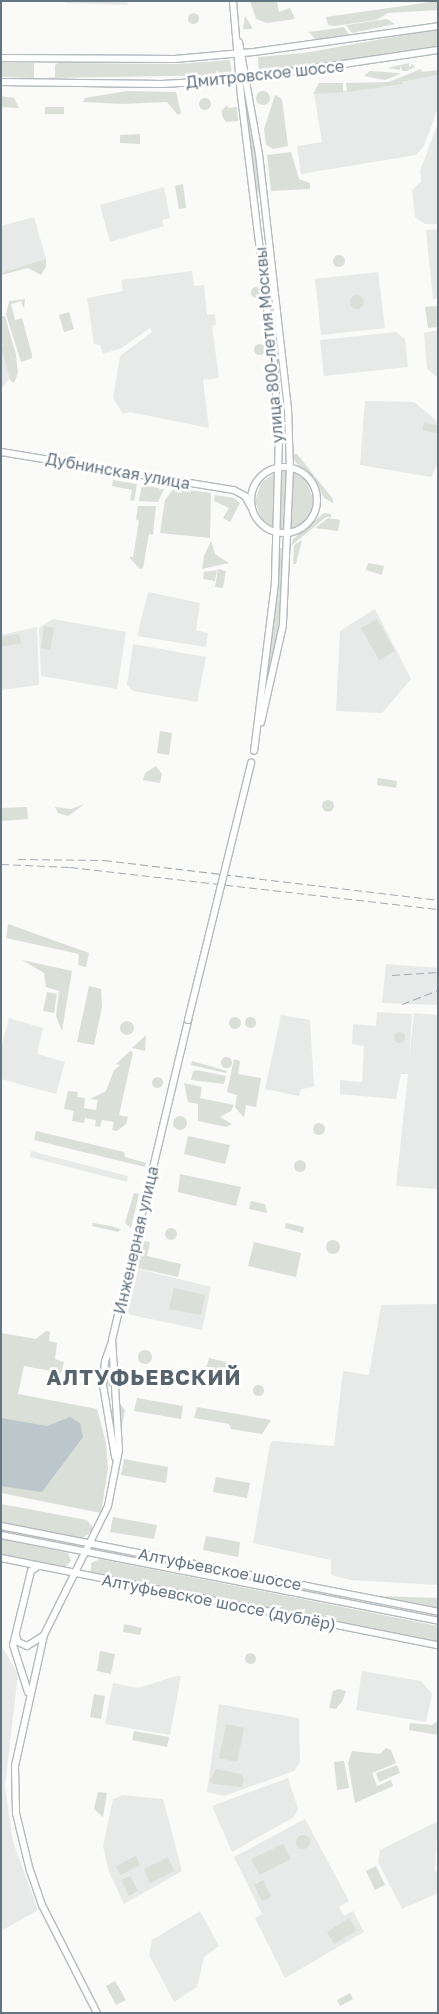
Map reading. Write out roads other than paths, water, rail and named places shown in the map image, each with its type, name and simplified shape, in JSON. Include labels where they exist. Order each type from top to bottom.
[{"type":"main road","name":"улица 800-летия Москвы","points":[[234,1],[240,53],[248,79],[280,329],[288,409],[290,468],[283,625],[254,751]]},
{"type":"main road","name":"Дмитровское шоссе","points":[[1,58],[144,60],[240,53],[438,26]]},
{"type":"main road","name":"Дмитровское шоссе","points":[[1,82],[162,84],[239,80],[438,50]]},
{"type":"main road","name":"улица 800-летия Москвы","points":[[240,53],[239,80],[274,366],[279,467],[277,533],[267,654],[254,751]]},
{"type":"main road","name":"Дубнинская улица","points":[[1,452],[234,490],[248,488],[264,473],[279,467]]},
{"type":"main road","points":[[234,490],[245,496],[261,525],[277,533],[287,534],[299,530],[310,521],[317,500],[309,479],[290,468],[279,467]]},
{"type":"main road","points":[[251,507],[250,496],[256,482]]},
{"type":"main road","name":"Инженерная улица","points":[[114,1474],[114,1447],[103,1384],[105,1361],[112,1340],[254,751]]},
{"type":"main road","name":"Инженерная улица","points":[[97,2013],[42,1905],[19,1830],[15,1804],[15,1766],[44,1635],[106,1511],[114,1474],[118,1432],[112,1340]]},
{"type":"main road","name":"Алтуфьевское шоссе","points":[[1,1526],[438,1612]]},
{"type":"main road","name":"Алтуфьевское шоссе","points":[[1,1535],[438,1621]]},
{"type":"main road","name":"Алтуфьевское шоссе (дублёр)","points":[[1,1558],[438,1645]]},
{"type":"main road","points":[[21,1562],[27,1570],[28,1579]]},
{"type":"main road","points":[[29,1696],[26,1678],[14,1655],[15,1634],[28,1579],[31,1571],[38,1566]]},
{"type":"main road","points":[[15,1634],[18,1642],[27,1646],[35,1644],[44,1635]]},
{"type":"railway","points":[[18,859],[104,860],[438,900]]},
{"type":"railway","points":[[1,864],[70,867],[438,909]]},
{"type":"railway","points":[[392,975],[438,972]]},
{"type":"railway","points":[[402,1004],[438,990]]},
{"type":"district","name":"АЛТУФЬЕВСКИЙ","points":[[144,1377]]}]
